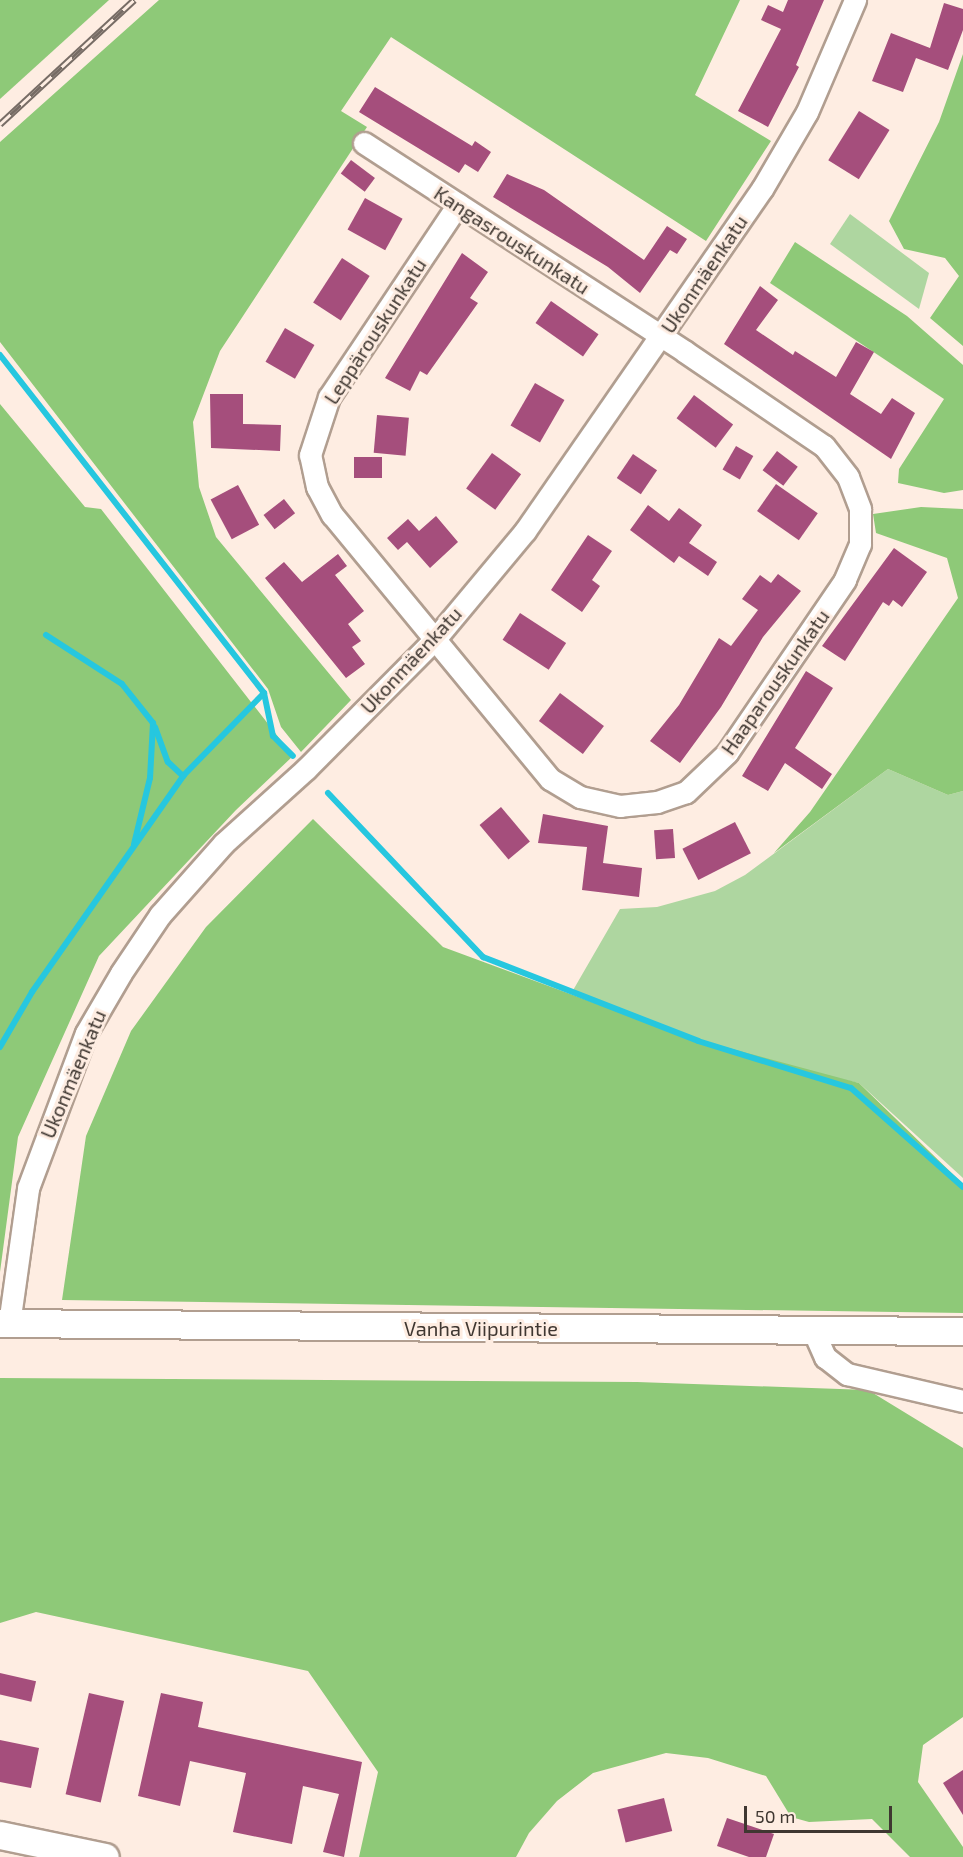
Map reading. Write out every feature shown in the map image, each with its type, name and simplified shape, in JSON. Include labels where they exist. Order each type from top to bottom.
[{"type":"street","name":"Ukonmäenkatu","points":[[4,1324],[28,1188],[86,1033],[121,973],[160,915],[224,843],[306,769],[435,639],[525,531],[762,189],[807,112],[855,0]]},
{"type":"street","name":"Kangasrouskunkatu","points":[[364,143],[661,337]]},
{"type":"street","name":"Leppärouskunkatu","points":[[435,639],[332,515],[317,487],[310,455],[329,397],[458,204]]},
{"type":"street","name":"Haaparouskunkatu","points":[[435,639],[550,779],[580,797],[620,806],[657,802],[686,792],[727,753],[845,580],[860,544],[860,510],[849,477],[824,446],[661,337]]},
{"type":"street","name":"Vanha Viipurintie","points":[[4,1324],[963,1331]]},
{"type":"street","points":[[813,1330],[825,1357],[847,1374],[963,1401]]},
{"type":"street","points":[[0,1834],[105,1857]]},
{"type":"green space","points":[[0,0],[109,0],[0,99]]},
{"type":"green space","points":[[159,0],[740,0],[695,95],[771,141],[706,241],[391,37],[341,111],[367,127],[220,351],[193,422],[199,487],[216,537],[351,700],[301,752],[281,727],[268,689],[0,342],[0,142]]},
{"type":"green space","points":[[963,54],[963,346],[930,318],[959,276],[945,258],[904,249],[889,221],[939,122]]},
{"type":"green space","points":[[850,214],[929,273],[919,309],[830,244]]},
{"type":"green space","points":[[795,242],[907,316],[963,365],[963,490],[944,493],[898,483],[899,469],[944,399],[770,283]]},
{"type":"green space","points":[[0,404],[85,507],[101,509],[293,756],[236,810],[99,956],[18,1137],[0,1272]]},
{"type":"green space","points":[[921,507],[963,509],[963,791],[948,795],[888,769],[774,853],[810,812],[958,598],[947,558],[876,533],[873,514]]},
{"type":"green space","points":[[888,769],[948,795],[963,791],[963,1178],[859,1083],[694,1048],[572,992],[620,909],[657,907],[715,891],[745,875]]},
{"type":"green space","points":[[313,819],[443,947],[684,1036],[859,1083],[963,1184],[963,1313],[62,1300],[86,1136],[131,1031],[206,927]]},
{"type":"green space","points":[[0,1378],[637,1382],[868,1390],[963,1448],[963,1717],[923,1745],[918,1782],[963,1847],[963,1857],[910,1857],[872,1819],[809,1822],[791,1817],[766,1776],[708,1758],[666,1753],[593,1773],[557,1801],[529,1833],[516,1857],[359,1857],[378,1772],[308,1671],[36,1612],[0,1623]]},
{"type":"building","points":[[788,0],[824,0],[796,65],[799,67],[768,127],[738,111],[781,29],[761,20],[768,5],[783,12]]},
{"type":"building","points":[[944,3],[963,9],[963,30],[948,70],[916,58],[903,92],[872,81],[891,33],[930,48]]},
{"type":"building","points":[[375,87],[472,146],[475,141],[491,152],[478,172],[465,164],[459,173],[359,112]]},
{"type":"building","points":[[859,111],[890,130],[859,179],[828,160]]},
{"type":"building","points":[[351,160],[375,178],[365,192],[341,174]]},
{"type":"building","points":[[507,174],[544,190],[644,260],[667,226],[687,239],[677,254],[670,250],[640,293],[608,267],[493,197]]},
{"type":"building","points":[[365,198],[403,219],[385,250],[348,229]]},
{"type":"building","points":[[462,253],[488,272],[470,298],[478,303],[427,375],[420,371],[410,391],[385,378]]},
{"type":"building","points":[[342,258],[370,276],[341,320],[313,302]]},
{"type":"building","points":[[760,286],[778,300],[756,330],[793,355],[795,351],[836,377],[856,342],[874,352],[850,394],[881,414],[892,398],[915,413],[891,459],[724,344]]},
{"type":"building","points":[[551,301],[599,334],[583,356],[536,323]]},
{"type":"building","points":[[285,328],[314,345],[295,379],[266,362]]},
{"type":"building","points":[[535,383],[564,400],[540,442],[510,425]]},
{"type":"building","points":[[210,394],[243,394],[243,424],[281,425],[280,451],[211,448]]},
{"type":"building","points":[[694,395],[733,424],[716,448],[677,418]]},
{"type":"building","points":[[377,415],[409,418],[406,456],[374,453]]},
{"type":"building","points":[[736,446],[753,456],[740,479],[722,469]]},
{"type":"building","points":[[777,451],[798,467],[783,486],[763,470]]},
{"type":"building","points":[[492,453],[521,474],[495,510],[466,489]]},
{"type":"building","points":[[633,454],[657,470],[641,494],[617,478]]},
{"type":"building","points":[[354,457],[382,457],[382,478],[354,478]]},
{"type":"building","points":[[776,484],[818,513],[799,540],[757,511]]},
{"type":"building","points":[[238,485],[259,525],[232,539],[211,500]]},
{"type":"building","points":[[284,499],[295,513],[275,529],[264,515]]},
{"type":"building","points":[[648,505],[669,521],[679,508],[702,525],[689,543],[717,562],[708,576],[679,556],[674,563],[630,530]]},
{"type":"building","points":[[436,516],[458,542],[430,568],[407,542],[398,550],[387,538],[408,519],[419,531]]},
{"type":"building","points":[[588,535],[612,551],[592,580],[600,586],[582,612],[551,590]]},
{"type":"building","points":[[894,548],[927,572],[902,607],[893,600],[889,606],[883,602],[845,661],[822,646]]},
{"type":"building","points":[[338,554],[347,566],[335,575],[364,611],[348,624],[361,641],[352,647],[365,664],[346,678],[265,578],[284,562],[302,582]]},
{"type":"building","points":[[778,574],[801,591],[763,637],[721,707],[680,763],[650,741],[679,705],[719,638],[731,646],[758,610],[742,599],[760,575],[771,583]]},
{"type":"building","points":[[520,613],[566,643],[549,670],[503,640]]},
{"type":"building","points":[[806,671],[833,688],[795,748],[832,774],[822,789],[785,763],[768,791],[742,776]]},
{"type":"building","points":[[560,693],[604,726],[583,754],[539,721]]},
{"type":"building","points":[[501,807],[530,841],[508,859],[480,825]]},
{"type":"building","points":[[543,814],[608,826],[603,863],[642,868],[639,897],[582,890],[587,847],[538,843]]},
{"type":"building","points":[[735,822],[751,853],[698,880],[682,849]]},
{"type":"building","points":[[673,829],[675,858],[656,859],[654,830]]},
{"type":"building","points":[[0,1673],[36,1681],[31,1702],[0,1695]]},
{"type":"building","points":[[89,1693],[124,1701],[101,1802],[66,1794]]},
{"type":"building","points":[[161,1693],[203,1702],[198,1727],[362,1762],[344,1857],[323,1852],[339,1794],[303,1786],[292,1844],[233,1832],[246,1773],[190,1761],[180,1806],[138,1796]]},
{"type":"building","points":[[0,1740],[39,1748],[31,1788],[0,1782]]},
{"type":"building","points":[[963,1770],[963,1815],[943,1783]]},
{"type":"building","points":[[664,1798],[672,1831],[626,1843],[617,1810]]},
{"type":"building","points":[[727,1818],[774,1834],[766,1857],[749,1857],[717,1846]]},
{"type":"waterway","points":[[0,355],[264,693],[273,736],[293,756]]},
{"type":"waterway","points":[[46,635],[122,684],[153,723],[150,778],[134,844]]},
{"type":"waterway","points":[[0,1047],[32,992],[183,776],[264,693]]},
{"type":"waterway","points":[[155,727],[168,762],[183,776]]},
{"type":"waterway","points":[[328,793],[483,957],[698,1041],[851,1088],[963,1187]]},
{"type":"railway","points":[[0,124],[134,0]]}]
